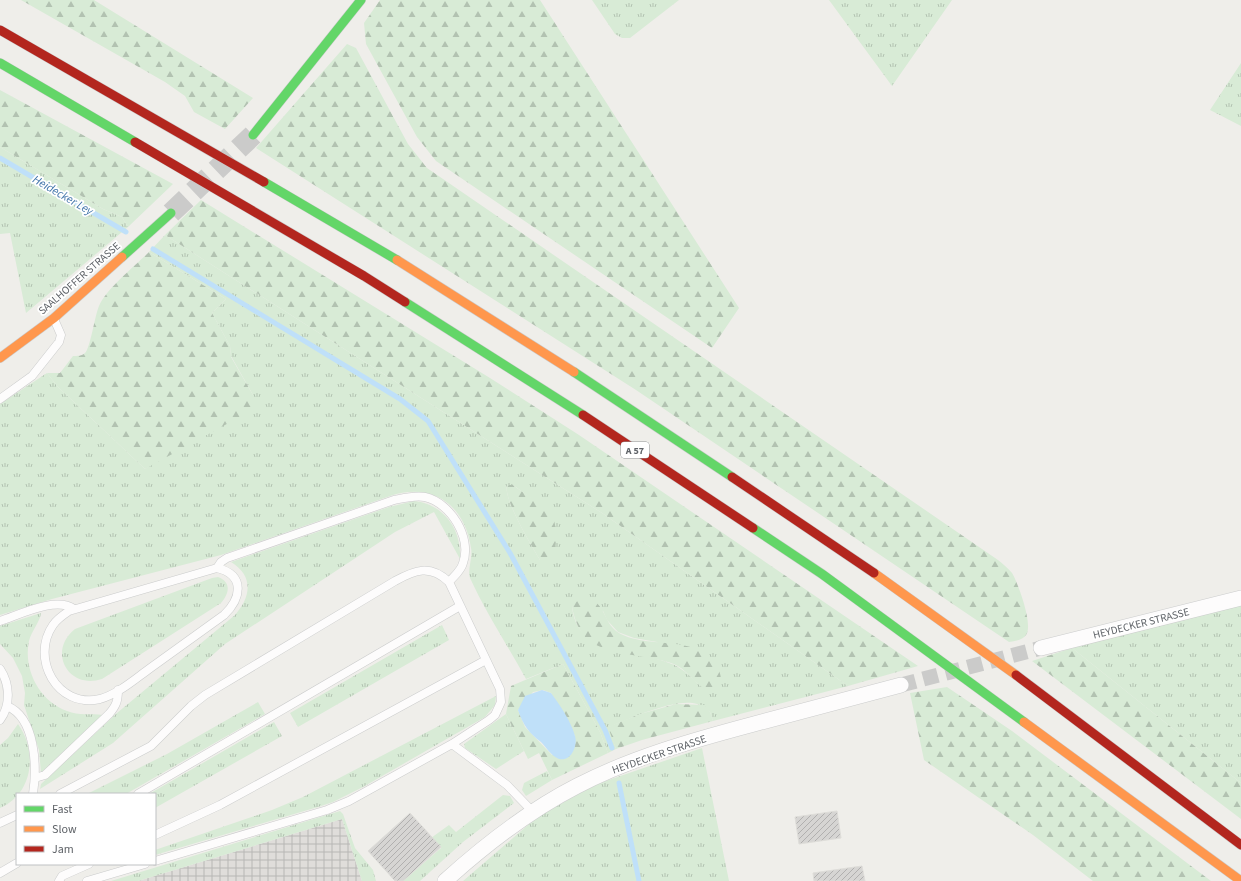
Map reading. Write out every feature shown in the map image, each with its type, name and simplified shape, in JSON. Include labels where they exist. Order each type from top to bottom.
[{"type":"main road","points":[[254,135],[361,0]]},
{"type":"main road","points":[[0,30],[381,250],[616,399],[852,557],[1022,680],[1241,845]]},
{"type":"main road","name":"A 57","points":[[0,63],[364,276],[605,430],[822,574],[1241,881]]},
{"type":"main road","name":"SAALHOFFER STRASSE","points":[[0,358],[54,318],[171,213]]},
{"type":"street","name":"HEYDECKER STRASSE","points":[[1041,648],[1241,598]]},
{"type":"street","name":"HEYDECKER STRASSE","points":[[449,880],[490,841],[513,824],[578,786],[634,761],[699,739],[901,685]]},
{"type":"lane","points":[[0,399],[32,376],[59,342],[61,336],[54,318]]},
{"type":"lane","points":[[217,568],[221,562],[227,558],[394,500],[414,496],[425,497],[442,505],[455,519],[463,537],[465,555],[463,564],[458,573],[448,582]]},
{"type":"lane","points":[[217,568],[231,574],[238,586],[237,595],[232,608],[118,690],[99,699],[78,698],[61,690],[49,676],[44,658],[46,639],[54,623],[74,609],[217,568]]},
{"type":"lane","points":[[62,793],[151,746],[167,732],[190,706],[205,695],[408,574],[419,570],[430,570],[441,574],[448,582],[500,689],[501,696],[498,709],[489,720],[452,744],[338,806],[156,861]]},
{"type":"lane","points":[[0,621],[53,604],[63,604],[74,609]]},
{"type":"lane","points":[[140,793],[460,606]]},
{"type":"lane","points":[[156,835],[220,805],[486,660]]},
{"type":"lane","points":[[0,669],[7,683],[7,706],[0,720]]},
{"type":"lane","points":[[35,778],[45,774],[109,714],[118,700],[118,690]]},
{"type":"lane","points":[[7,706],[14,709],[23,720],[33,747],[35,778],[33,793]]},
{"type":"lane","points":[[452,744],[508,785],[533,812]]},
{"type":"lane","points":[[0,823],[16,815]]},
{"type":"lane","points":[[0,873],[16,864]]},
{"type":"lane","points":[[59,881],[62,876],[87,865]]},
{"type":"lane","points":[[87,881],[142,865]]},
{"type":"shaded area","points":[[342,819],[362,881],[138,881]]},
{"type":"green space","points":[[21,0],[94,0],[253,98],[225,129],[194,112],[185,96],[165,82]]},
{"type":"green space","points":[[380,0],[540,0],[739,308],[712,348],[436,161],[417,137],[366,44],[364,23]]},
{"type":"green space","points":[[592,0],[679,0],[630,38],[622,38],[615,34]]},
{"type":"green space","points":[[829,0],[952,0],[892,86]]},
{"type":"green space","points":[[347,44],[356,48],[408,144],[427,168],[998,560],[1012,573],[1021,593],[1028,620],[1026,635],[1020,640],[1009,642],[636,390],[256,148]]},
{"type":"green space","points":[[1241,63],[1241,126],[1210,110]]},
{"type":"green space","points":[[0,90],[173,184],[128,227],[122,217],[103,209],[0,147]]},
{"type":"green space","points":[[0,147],[103,209],[122,217],[128,227],[26,313],[10,233],[0,234]]},
{"type":"green space","points":[[201,200],[490,378],[579,435],[918,666],[848,686],[602,513],[165,235]]},
{"type":"green space","points":[[165,235],[602,513],[848,686],[713,721],[710,712],[699,705],[688,703],[665,706],[640,714],[609,727],[616,749],[608,753],[600,732],[563,664],[526,679],[490,617],[470,578],[471,548],[468,533],[462,520],[445,501],[434,495],[422,492],[408,492],[393,495],[221,555],[52,599],[0,615],[0,404],[47,373],[58,387],[145,469],[253,395],[231,356],[230,346],[212,313],[226,299],[149,252]],"holes":[[[507,485],[513,485],[543,507],[540,560],[509,501]],[[572,605],[603,611],[607,620],[618,632],[634,638],[657,642],[701,687],[684,671],[672,664],[596,643],[584,634],[576,622]]]},
{"type":"green space","points":[[149,252],[226,299],[212,313],[230,346],[231,357],[253,395],[254,409],[145,469],[58,387],[47,373],[60,373],[73,356],[85,353],[89,345],[97,310],[103,299],[114,285]]},
{"type":"green space","points":[[507,485],[513,485],[546,509],[553,517],[556,536],[553,561],[547,564],[540,560],[509,501]]},
{"type":"green space","points":[[414,501],[425,503],[434,507],[449,520],[458,538],[460,559],[434,512],[395,532],[225,644],[113,743],[40,789],[41,784],[117,713],[235,615],[244,601],[248,587],[244,574],[231,562],[389,507]]},
{"type":"green space","points":[[218,577],[226,582],[228,588],[226,596],[221,603],[102,679],[90,681],[80,679],[71,674],[65,666],[62,657],[63,648],[67,638],[75,629]]},
{"type":"green space","points":[[581,598],[589,599],[600,606],[609,623],[619,633],[644,641],[686,646],[709,656],[717,667],[721,676],[718,690],[707,691],[681,668],[671,663],[618,652],[598,646],[591,642],[580,630],[573,610],[572,605]]},
{"type":"green space","points":[[1241,603],[1241,783],[1072,648]]},
{"type":"green space","points":[[41,613],[29,641],[28,652],[28,662],[35,683],[48,700],[67,711],[103,715],[41,773],[39,750],[24,705],[25,693],[22,676],[13,658],[0,644],[0,626]]},
{"type":"green space","points":[[442,625],[449,640],[298,727],[290,713]]},
{"type":"green space","points":[[1072,648],[1241,783],[1241,819],[1032,661]]},
{"type":"green space","points":[[563,664],[600,732],[608,753],[552,780],[539,753],[528,759],[506,714],[511,686]],"holes":[[[543,690],[551,693],[575,736],[552,755],[525,727],[518,710],[533,692]]]},
{"type":"green space","points":[[947,687],[1012,731],[1211,881],[1093,881],[1033,835],[924,760],[910,693]]},
{"type":"green space","points":[[496,696],[495,705],[485,717],[363,787],[333,802],[156,855],[156,850],[272,810],[303,797]]},
{"type":"green space","points":[[258,702],[265,714],[128,793],[89,793],[167,754]]},
{"type":"green space","points":[[676,704],[704,705],[710,712],[713,721],[642,740],[616,749],[608,727],[640,714]]},
{"type":"green space","points":[[506,714],[524,751],[496,769],[465,748],[464,744]]},
{"type":"green space","points":[[274,722],[282,736],[156,807],[156,793],[151,793]]},
{"type":"green space","points":[[18,724],[28,747],[30,759],[29,771],[20,793],[16,793],[16,797],[11,802],[0,808],[0,745],[8,738]]},
{"type":"green space","points":[[702,748],[729,881],[463,881],[536,818],[594,785]]},
{"type":"green space","points":[[547,771],[552,780],[526,796],[522,790],[524,783]]},
{"type":"green space","points":[[503,795],[510,796],[514,803],[463,842],[420,881],[403,881],[441,848],[431,838],[449,825],[456,832]]},
{"type":"green space","points":[[340,811],[343,814],[355,848],[373,870],[376,881],[362,881],[342,819],[138,881],[111,881]]},
{"type":"water","points":[[542,690],[551,693],[565,713],[573,730],[576,740],[573,752],[567,758],[559,759],[551,754],[524,724],[518,710],[525,696]]},
{"type":"building","points":[[837,811],[841,838],[799,844],[795,817]]},
{"type":"building","points":[[410,813],[441,847],[403,881],[395,881],[368,851]]},
{"type":"building","points":[[862,866],[865,881],[814,881],[813,873]]},
{"type":"waterway","name":"Heidecker Ley","points":[[0,158],[126,232]]},
{"type":"waterway","points":[[153,249],[400,399],[428,421],[510,553],[605,730],[612,748]]},
{"type":"waterway","points":[[619,783],[639,881]]},
{"type":"tunnel","points":[[171,213],[253,135]]},
{"type":"tunnel","points":[[901,685],[1041,648]]},
{"type":"traffic: fast","points":[[253,135],[361,0]]},
{"type":"traffic: fast","points":[[0,63],[135,142]]},
{"type":"traffic: fast","points":[[264,182],[397,260]]},
{"type":"traffic: fast","points":[[122,257],[171,213]]},
{"type":"traffic: fast","points":[[405,302],[583,415]]},
{"type":"traffic: fast","points":[[574,372],[732,477]]},
{"type":"traffic: fast","points":[[753,528],[822,574],[1024,722]]},
{"type":"traffic: slow","points":[[0,358],[54,318],[122,257]]},
{"type":"traffic: slow","points":[[397,260],[574,372]]},
{"type":"traffic: slow","points":[[874,573],[1016,675]]},
{"type":"traffic: slow","points":[[1024,722],[1241,881]]},
{"type":"traffic: jam","points":[[0,30],[264,182]]},
{"type":"traffic: jam","points":[[135,142],[364,276],[405,302]]},
{"type":"traffic: jam","points":[[583,415],[753,528]]},
{"type":"traffic: jam","points":[[732,477],[874,573]]},
{"type":"traffic: jam","points":[[1016,675],[1241,845]]}]
